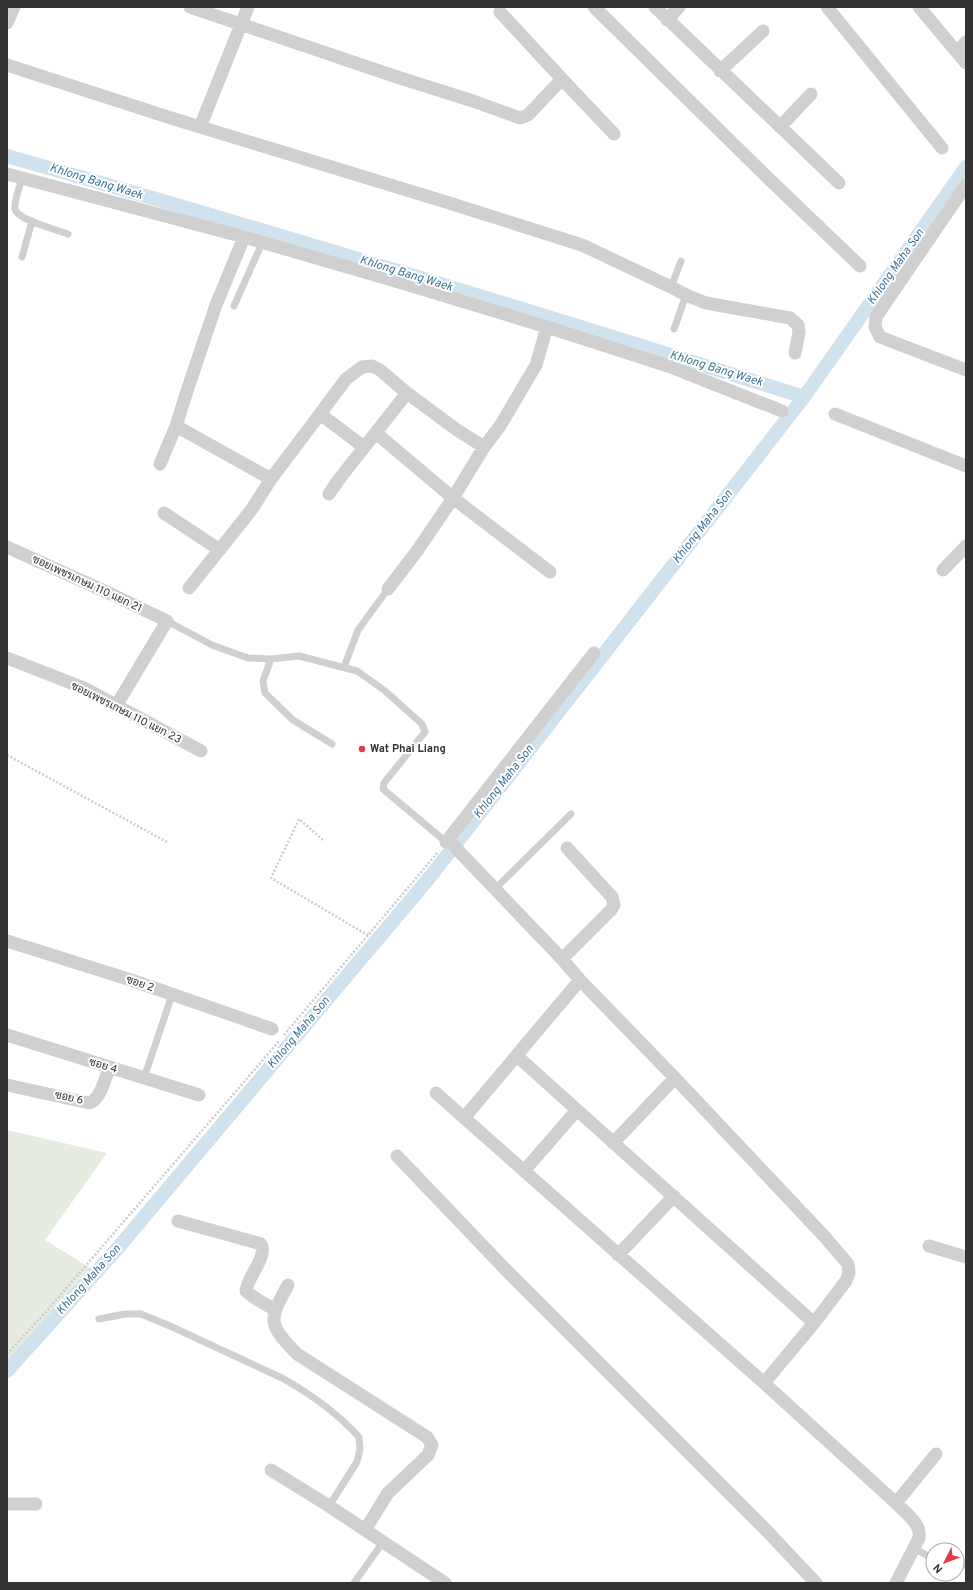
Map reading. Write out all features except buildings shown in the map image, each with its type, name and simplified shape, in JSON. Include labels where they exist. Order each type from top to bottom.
[{"type":"street","points":[[7,23],[14,7]]},
{"type":"street","points":[[190,7],[397,77],[473,100],[520,118],[528,115],[562,80]]},
{"type":"street","points":[[200,127],[248,7]]},
{"type":"street","points":[[594,7],[860,266]]},
{"type":"street","points":[[655,7],[720,71],[839,183]]},
{"type":"street","points":[[668,20],[679,7]]},
{"type":"street","points":[[827,7],[942,148]]},
{"type":"street","points":[[919,7],[966,63]]},
{"type":"street","points":[[500,12],[614,134]]},
{"type":"street","points":[[720,71],[763,31]]},
{"type":"street","points":[[957,52],[966,42]]},
{"type":"street","points":[[7,65],[200,127],[582,245],[671,287],[686,296],[706,303],[790,318],[798,325],[799,332],[795,352]]},
{"type":"street","points":[[780,127],[811,94]]},
{"type":"street","points":[[7,174],[262,242],[547,327],[668,366],[782,412]]},
{"type":"street","points":[[966,185],[876,317],[874,327],[880,337],[966,370]]},
{"type":"street","points":[[160,464],[176,426],[216,305],[244,238]]},
{"type":"street","points":[[388,589],[417,551],[453,498],[484,447],[500,426],[536,365],[547,327]]},
{"type":"street","points":[[190,588],[252,509],[271,479],[346,379],[362,366],[372,366],[380,370],[406,393],[484,447]]},
{"type":"street","points":[[329,494],[406,393]]},
{"type":"street","points":[[320,414],[364,447]]},
{"type":"street","points":[[835,414],[966,466]]},
{"type":"street","points":[[176,426],[271,479]]},
{"type":"street","points":[[376,433],[453,498],[550,572]]},
{"type":"street","points":[[164,513],[220,550]]},
{"type":"street","points":[[943,570],[966,546]]},
{"type":"street","name":"ซอยเพชรเกษม 110 แยก 21","points":[[7,547],[167,621]]},
{"type":"street","points":[[116,706],[167,621]]},
{"type":"street","points":[[594,653],[449,843],[462,854],[562,959],[580,980],[675,1078],[824,1236],[848,1264],[849,1273],[846,1281],[814,1323],[764,1383]]},
{"type":"street","name":"ซอยเพชรเกษม 110 แยก 23","points":[[7,658],[84,688],[201,751]]},
{"type":"street","points":[[562,959],[611,910],[614,904],[612,897],[567,848]]},
{"type":"street","name":"ซอย 2","points":[[7,941],[132,980],[272,1030]]},
{"type":"street","points":[[464,1118],[580,980]]},
{"type":"street","name":"ซอย 4","points":[[7,1035],[199,1096]]},
{"type":"street","points":[[516,1056],[814,1323]]},
{"type":"street","name":"ซอย 6","points":[[7,1085],[89,1103],[92,1102],[98,1094],[109,1068]]},
{"type":"street","points":[[614,1143],[675,1078]]},
{"type":"street","points":[[436,1093],[764,1383],[896,1503],[916,1524],[920,1532],[914,1548],[896,1583]]},
{"type":"street","points":[[524,1171],[577,1110]]},
{"type":"street","points":[[397,1156],[509,1273],[765,1528],[816,1583]]},
{"type":"street","points":[[618,1255],[674,1196]]},
{"type":"street","points":[[178,1221],[261,1244],[263,1248],[262,1256],[246,1285],[246,1292],[275,1310]]},
{"type":"street","points":[[929,1246],[966,1256]]},
{"type":"street","points":[[288,1285],[275,1310],[274,1325],[280,1336],[297,1354],[427,1437],[432,1445],[428,1455],[388,1493],[365,1530]]},
{"type":"street","points":[[896,1503],[936,1454]]},
{"type":"street","points":[[271,1470],[329,1506],[445,1583]]},
{"type":"street","points":[[7,1504],[36,1504]]},
{"type":"lane","points":[[22,178],[15,209],[22,217],[68,234]]},
{"type":"lane","points":[[22,257],[32,221]]},
{"type":"lane","points":[[234,306],[262,242]]},
{"type":"lane","points":[[671,287],[681,262]]},
{"type":"lane","points":[[674,329],[686,296]]},
{"type":"lane","points":[[344,667],[358,630],[388,589]]},
{"type":"lane","points":[[167,621],[212,646],[248,658],[271,659],[299,656],[357,671],[384,690],[422,724],[425,732],[384,783],[382,790],[449,843]]},
{"type":"lane","points":[[271,659],[263,681],[265,693],[293,720],[332,744]]},
{"type":"lane","points":[[495,889],[571,814]]},
{"type":"lane","points":[[144,1078],[172,995]]},
{"type":"lane","points":[[99,1319],[125,1314],[141,1314],[282,1378],[330,1410],[359,1437],[360,1449],[357,1462],[329,1506]]},
{"type":"lane","points":[[354,1583],[383,1542]]},
{"type":"lane","points":[[914,1548],[925,1554]]},
{"type":"path","points":[[7,755],[167,842]]},
{"type":"path","points":[[323,840],[299,819],[271,878],[368,936]]},
{"type":"path","points":[[7,1354],[45,1313],[449,843]]},
{"type":"shaded area","points":[[7,1130],[107,1153],[45,1240],[92,1269],[7,1364]]},
{"type":"waterway","name":"Khlong Bang Waek","points":[[7,156],[406,274],[804,397]]},
{"type":"waterway","name":"Khlong Maha Son","points":[[7,1371],[117,1249],[430,877],[804,397],[966,167]]},
{"type":"place","name":"Wat Phai Liang","points":[[362,749]]}]
